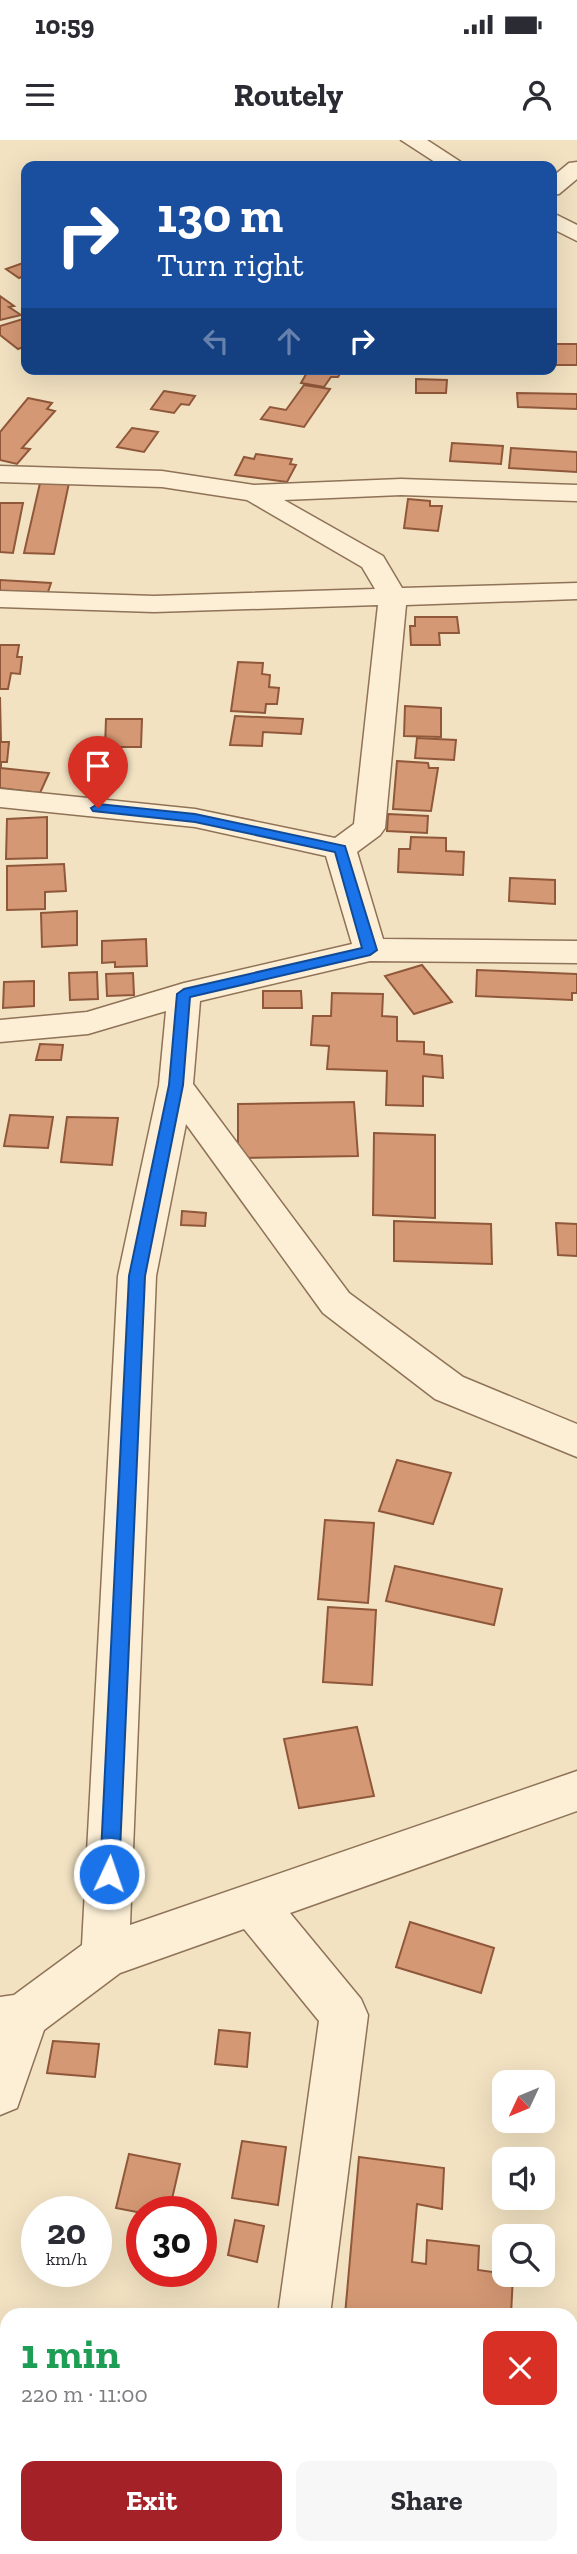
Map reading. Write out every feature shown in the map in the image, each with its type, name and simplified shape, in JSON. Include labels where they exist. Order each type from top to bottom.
[{"type":"street","points":[[412,140],[448,161]]},
{"type":"street","points":[[557,184],[577,168]]},
{"type":"street","points":[[557,222],[577,234]]},
{"type":"street","points":[[0,474],[162,480],[254,493],[401,487],[577,494]]},
{"type":"street","points":[[0,798],[195,818],[340,849],[369,828],[393,597],[373,562],[254,493]]},
{"type":"street","points":[[0,599],[154,604],[577,591]]},
{"type":"street","points":[[340,849],[370,950]]},
{"type":"street","points":[[0,1031],[88,1023],[184,994],[370,950],[577,952]]},
{"type":"street","points":[[106,1956],[137,1276],[176,1085],[184,994]]},
{"type":"street","points":[[176,1085],[335,1303],[449,1388],[577,1441]]},
{"type":"street","points":[[0,2091],[12,2018],[106,1956],[577,1791]]},
{"type":"street","points":[[253,1904],[344,2015],[305,2308]]},
{"type":"building","points":[[21,264],[21,277],[19,278],[6,269]]},
{"type":"building","points":[[0,296],[14,306],[9,307],[21,315],[0,320]]},
{"type":"building","points":[[21,320],[21,348],[18,349],[0,335],[0,326]]},
{"type":"building","points":[[557,344],[577,344],[577,365],[557,365]]},
{"type":"building","points":[[306,375],[339,375],[331,377],[324,387],[301,383]]},
{"type":"building","points":[[416,379],[447,380],[446,393],[416,393]]},
{"type":"building","points":[[304,385],[330,389],[304,427],[261,419],[270,407],[286,410]]},
{"type":"building","points":[[164,391],[195,396],[189,405],[181,404],[174,413],[151,409]]},
{"type":"building","points":[[517,393],[577,394],[577,409],[518,407]]},
{"type":"building","points":[[28,398],[52,403],[47,409],[55,411],[22,448],[30,449],[17,464],[0,460],[0,432]]},
{"type":"building","points":[[132,428],[158,432],[144,452],[117,447]]},
{"type":"building","points":[[452,443],[503,446],[501,464],[450,461]]},
{"type":"building","points":[[511,448],[577,452],[577,472],[509,468]]},
{"type":"building","points":[[256,454],[292,459],[290,464],[296,465],[287,482],[235,475],[244,457],[254,459]]},
{"type":"building","points":[[40,483],[69,483],[54,554],[24,553]]},
{"type":"building","points":[[408,499],[430,501],[430,506],[442,506],[438,531],[404,528]]},
{"type":"building","points":[[0,503],[23,503],[13,553],[0,552]]},
{"type":"building","points":[[0,580],[51,583],[47,595],[0,592]]},
{"type":"building","points":[[415,617],[457,617],[459,633],[439,633],[440,645],[411,645],[410,626],[415,626]]},
{"type":"building","points":[[0,645],[19,645],[17,657],[22,657],[20,674],[11,673],[8,689],[0,689]]},
{"type":"building","points":[[238,662],[263,663],[262,674],[270,675],[269,687],[279,688],[277,704],[266,704],[265,713],[231,711]]},
{"type":"building","points":[[0,697],[1,742],[9,742],[7,762],[1,762],[1,768],[49,773],[40,793],[0,788]]},
{"type":"building","points":[[405,706],[441,708],[441,737],[404,736]]},
{"type":"building","points":[[235,716],[303,719],[301,734],[263,732],[262,746],[230,745]]},
{"type":"building","points":[[106,719],[142,719],[141,747],[105,747]]},
{"type":"building","points":[[417,738],[456,740],[454,760],[415,758]]},
{"type":"building","points":[[397,761],[428,763],[429,768],[438,768],[431,811],[393,809]]},
{"type":"building","points":[[388,814],[428,816],[427,833],[387,831]]},
{"type":"building","points":[[47,817],[47,858],[6,859],[7,819]]},
{"type":"building","points":[[411,837],[446,838],[446,851],[464,852],[463,875],[398,872],[399,849],[410,849]]},
{"type":"building","points":[[64,864],[66,891],[45,892],[45,909],[7,910],[7,866]]},
{"type":"building","points":[[510,878],[555,880],[555,904],[509,901]]},
{"type":"building","points":[[77,911],[77,945],[42,947],[41,913]]},
{"type":"building","points":[[146,939],[147,966],[115,967],[115,962],[102,963],[102,941]]},
{"type":"building","points":[[422,965],[452,1002],[414,1014],[385,976]]},
{"type":"building","points":[[477,970],[577,974],[577,993],[572,993],[572,1000],[476,996]]},
{"type":"building","points":[[97,972],[98,999],[70,1000],[69,973]]},
{"type":"building","points":[[133,973],[134,995],[107,996],[106,974]]},
{"type":"building","points":[[34,981],[34,1006],[3,1008],[4,982]]},
{"type":"building","points":[[263,991],[301,991],[302,1008],[263,1008]]},
{"type":"building","points":[[332,993],[383,994],[382,1016],[397,1017],[397,1041],[424,1042],[424,1054],[442,1056],[443,1078],[423,1076],[423,1106],[386,1105],[387,1071],[327,1069],[329,1046],[311,1045],[313,1016],[331,1016]]},
{"type":"building","points":[[40,1044],[63,1045],[61,1060],[36,1060]]},
{"type":"building","points":[[354,1102],[358,1156],[238,1158],[238,1104]]},
{"type":"building","points":[[10,1115],[53,1117],[48,1148],[4,1146]]},
{"type":"building","points":[[67,1117],[118,1118],[112,1165],[61,1162]]},
{"type":"building","points":[[374,1133],[435,1135],[435,1218],[373,1215]]},
{"type":"building","points":[[182,1211],[206,1213],[205,1226],[181,1225]]},
{"type":"building","points":[[394,1221],[491,1224],[492,1264],[394,1261]]},
{"type":"building","points":[[556,1223],[577,1224],[577,1256],[558,1255]]},
{"type":"building","points":[[397,1460],[451,1473],[433,1524],[379,1511]]},
{"type":"building","points":[[325,1520],[374,1523],[368,1603],[318,1599]]},
{"type":"building","points":[[395,1566],[502,1589],[494,1625],[386,1601]]},
{"type":"building","points":[[328,1607],[376,1610],[372,1685],[323,1682]]},
{"type":"building","points":[[357,1727],[374,1796],[299,1808],[284,1739]]},
{"type":"building","points":[[410,1922],[494,1948],[481,1993],[396,1967]]},
{"type":"building","points":[[219,2030],[250,2033],[247,2067],[215,2064]]},
{"type":"building","points":[[53,2041],[99,2044],[95,2077],[47,2073]]},
{"type":"building","points":[[242,2141],[286,2147],[278,2205],[232,2198]]},
{"type":"building","points":[[129,2154],[180,2164],[173,2196],[126,2196],[126,2210],[116,2208]]},
{"type":"building","points":[[359,2157],[444,2168],[442,2209],[417,2204],[412,2262],[426,2264],[427,2240],[479,2246],[478,2270],[492,2272],[492,2287],[512,2287],[511,2308],[346,2308]]},
{"type":"building","points":[[235,2220],[264,2226],[257,2262],[228,2255]]},
{"type":"route","points":[[98,808],[195,818],[340,849],[370,950],[184,994],[176,1085],[137,1276],[109,1874]]}]
